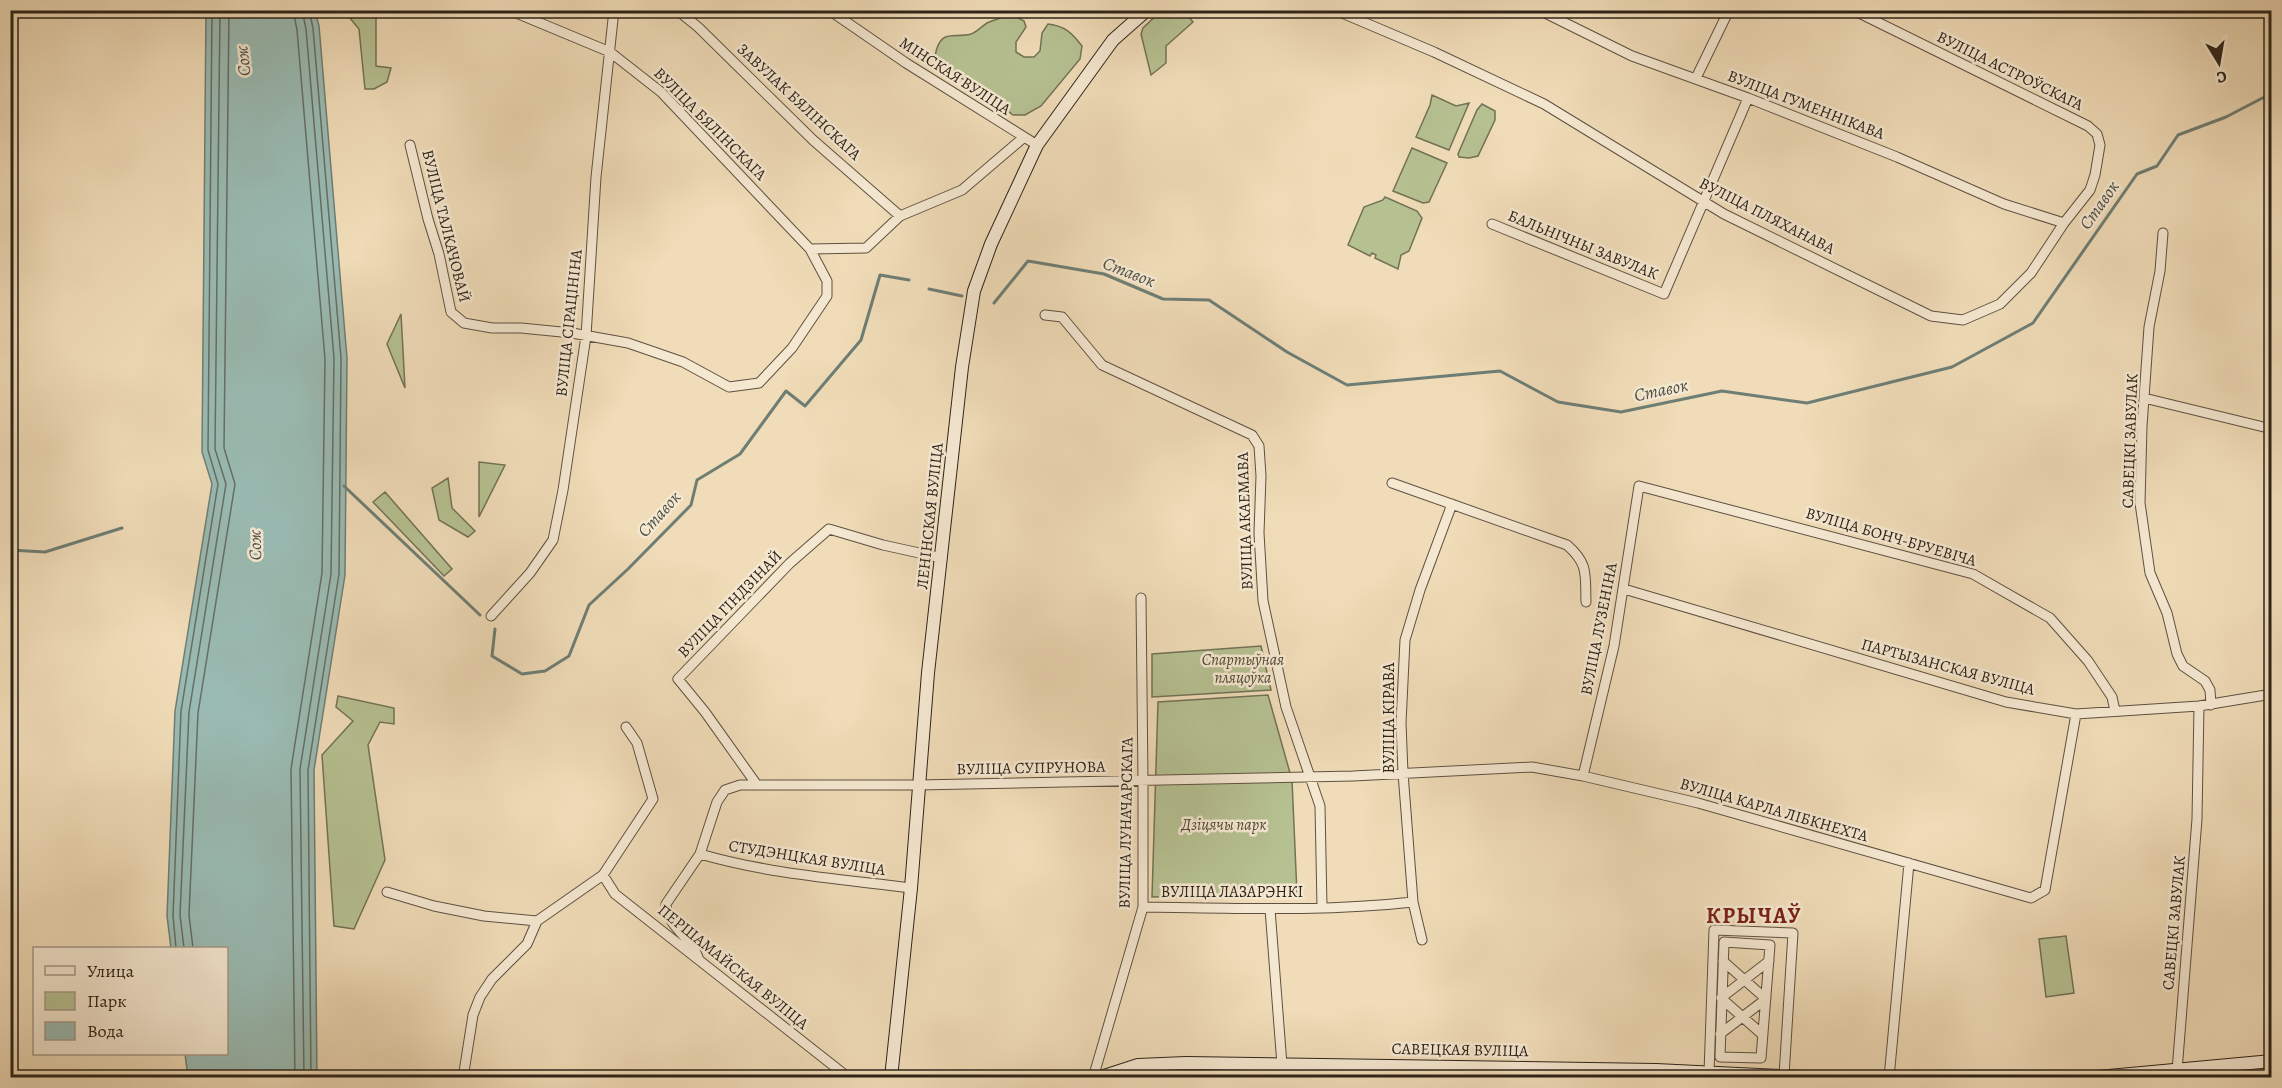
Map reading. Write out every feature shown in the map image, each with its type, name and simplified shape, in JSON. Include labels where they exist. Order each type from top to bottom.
[{"type":"main road","name":"ЛЕНІНСКАЯ ВУЛІЦА","points":[[891,1077],[911,888],[928,673],[962,368],[974,291],[1000,223],[1037,145],[1113,40],[1147,10]]},
{"type":"main road","points":[[2087,1077],[2177,1071],[2271,1061]]},
{"type":"main road","name":"САВЕЦКАЯ ВУЛІЦА","points":[[1098,1077],[1138,1065],[1186,1063],[1282,1063],[1629,1074],[1709,1073],[1824,1077]]},
{"type":"street","name":"ВУЛІЦА БЯЛІНСКАГА","points":[[509,10],[610,52],[661,92],[810,249],[827,281],[827,296]]},
{"type":"street","name":"ВУЛІЦА СІРАЦІНІНА","points":[[491,616],[530,573],[553,540],[563,490],[586,336],[596,177],[614,10]]},
{"type":"street","name":"ЗАВУЛАК БЯЛІНСКАГА","points":[[677,10],[698,27],[813,140],[900,216]]},
{"type":"street","name":"МІНСКАЯ ВУЛІЦА","points":[[829,10],[1037,145]]},
{"type":"street","name":"ВУЛІЦА ПЛЯХАНАВА","points":[[1335,10],[1434,52],[1544,104],[1704,202],[1931,316],[1963,320],[2000,303],[2031,273],[2064,223],[2090,190],[2100,145],[2097,134],[2088,126]]},
{"type":"street","name":"ВУЛІЦА ГУМЕННІКАВА","points":[[1539,10],[1632,56],[1696,78],[1898,157],[2004,204],[2064,223]]},
{"type":"street","points":[[1696,78],[1729,10]]},
{"type":"street","name":"ВУЛІЦА АСТРОЎСКАГА","points":[[1853,10],[2088,126]]},
{"type":"street","name":"БАЛЬНІЧНЫ ЗАВУЛАК","points":[[1492,224],[1664,294],[1748,98]]},
{"type":"street","points":[[810,249],[866,248],[900,216],[962,190],[1023,138]]},
{"type":"street","name":"ВУЛІЦА ТАЛКАЧОВАЙ","points":[[410,145],[452,312],[464,323],[492,328],[521,328],[628,343],[683,362],[729,387],[759,383],[792,348],[827,296]]},
{"type":"street","name":"САВЕЦКІ ЗАВУЛАК","points":[[2163,232],[2160,271],[2149,327],[2140,503],[2150,573],[2167,613],[2177,654],[2183,666],[2205,681],[2210,690],[2211,705]]},
{"type":"street","name":"ВУЛІЦА АКАЕМАВА","points":[[1045,315],[1062,316],[1101,365],[1252,435],[1259,446],[1261,476],[1259,533],[1263,601],[1286,707],[1320,806],[1322,907]]},
{"type":"street","points":[[2144,398],[2271,429]]},
{"type":"street","points":[[1392,483],[1567,545],[1579,555],[1585,567],[1586,602]]},
{"type":"street","name":"ВУЛІЦА ЛУЗЕНІНА","points":[[1583,776],[1614,646],[1639,486]]},
{"type":"street","name":"ВУЛІЦА БОНЧ-БРУЕВІЧА","points":[[1639,486],[1973,574],[2050,618],[2088,661],[2112,697],[2115,711]]},
{"type":"street","name":"ВУЛІЦА КІРАВА","points":[[1422,940],[1413,902],[1403,773],[1401,723],[1405,640],[1420,591],[1452,504]]},
{"type":"street","name":"ВУЛІЦА ГІНДЗІНАЙ","points":[[757,785],[705,712],[678,679],[790,563],[829,529],[883,545],[942,558]]},
{"type":"street","name":"ПАРТЫЗАНСКАЯ ВУЛІЦА","points":[[1624,589],[2006,702],[2076,714],[2211,705],[2271,694]]},
{"type":"street","name":"ВУЛІЦА ЛУНАЧАРСКАГА","points":[[1093,1077],[1143,907],[1141,598]]},
{"type":"street","name":"САВЕЦКІ ЗАВУЛАК","points":[[2177,1071],[2197,819],[2199,706]]},
{"type":"street","name":"ВУЛІЦА КАРЛА ЛІБКНЕХТА","points":[[1310,775],[1532,766],[1698,803],[2031,898],[2045,890],[2076,714]]},
{"type":"street","points":[[463,1077],[473,1014],[480,997],[492,980],[526,944],[537,921],[603,875],[653,799],[637,743],[626,728]]},
{"type":"street","name":"ВУЛІЦА СУПРУНОВА","points":[[757,785],[918,785],[1310,775]]},
{"type":"street","points":[[698,957],[693,945],[670,921],[666,904],[700,854],[717,802],[725,790],[740,785],[757,785]]},
{"type":"street","name":"СТУДЭНЦКАЯ ВУЛІЦА","points":[[700,854],[735,864],[813,877],[911,888]]},
{"type":"street","points":[[1889,1077],[1910,863]]},
{"type":"street","name":"ПЕРШАМАЙСКАЯ ВУЛІЦА","points":[[603,875],[615,894],[849,1077]]},
{"type":"street","points":[[387,892],[473,914],[537,921]]},
{"type":"street","name":"ВУЛІЦА ЛАЗАРЭНКІ","points":[[1143,907],[1270,909],[1370,907],[1413,902]]},
{"type":"street","points":[[1270,909],[1283,1077]]},
{"type":"street","points":[[1709,1073],[1714,930],[1793,933],[1787,1076]]},
{"type":"street","points":[[1724,942],[1770,945],[1769,961],[1761,1058],[1720,1057],[1724,942]]},
{"type":"street","points":[[1723,961],[1766,999]]},
{"type":"street","points":[[1721,998],[1769,961]]},
{"type":"street","points":[[1721,998],[1763,1035]]},
{"type":"street","points":[[1720,1034],[1766,999]]},
{"type":"green space","points":[[344,11],[376,11],[376,66],[391,68],[387,82],[374,89],[365,89],[359,29]]},
{"type":"green space","points":[[1161,11],[1189,11],[1188,16],[1193,22],[1166,46],[1166,63],[1151,75],[1141,34],[1143,28]]},
{"type":"green space","points":[[1006,16],[1015,16],[1024,21],[1026,27],[1016,42],[1016,52],[1024,57],[1034,57],[1040,51],[1042,33],[1048,24],[1068,31],[1082,46],[1080,59],[1041,106],[1025,115],[1013,115],[993,95],[954,74],[935,56],[940,41],[944,38],[971,34],[987,23]]},
{"type":"green space","points":[[1432,95],[1456,106],[1469,103],[1449,150],[1416,137]]},
{"type":"green space","points":[[1482,104],[1495,111],[1495,120],[1478,156],[1459,157],[1458,154],[1477,110]]},
{"type":"green space","points":[[1412,148],[1447,163],[1429,202],[1423,203],[1393,191]]},
{"type":"green space","points":[[1385,197],[1417,211],[1422,218],[1409,251],[1401,255],[1398,269],[1375,258],[1376,255],[1372,253],[1370,256],[1348,245],[1364,207],[1383,200]]},
{"type":"green space","points":[[401,314],[405,388],[387,344]]},
{"type":"green space","points":[[479,462],[505,465],[479,517]]},
{"type":"green space","points":[[448,478],[452,508],[475,531],[468,537],[439,520],[432,488]]},
{"type":"green space","points":[[385,492],[452,569],[444,576],[373,502]]},
{"type":"green space","name":"Спартыўная пляцоўка","points":[[1261,646],[1271,690],[1152,697],[1152,654]]},
{"type":"green space","name":"Дзіцячы парк","points":[[1268,695],[1292,780],[1297,894],[1152,897],[1158,702]]},
{"type":"green space","points":[[338,696],[394,708],[394,724],[380,722],[368,745],[385,860],[354,929],[334,926],[322,755],[353,721],[336,707]]},
{"type":"green space","points":[[2066,936],[2074,993],[2046,997],[2039,939]]},
{"type":"water","name":"Сож","points":[[206,11],[315,11],[319,26],[347,358],[345,575],[314,770],[317,1077],[188,1077],[185,1055],[228,1055],[228,947],[171,947],[167,916],[175,711],[212,484],[202,452]]},
{"type":"waterway","name":"Ставок","points":[[994,303],[1028,261],[1104,274],[1163,299],[1209,300],[1287,352],[1347,385],[1500,371],[1558,402],[1621,412],[1722,391],[1807,403],[1952,367],[2033,323],[2137,174],[2157,166],[2178,135],[2226,117],[2272,93]]},
{"type":"waterway","name":"Ставок","points":[[495,629],[492,656],[522,674],[545,671],[569,656],[589,605],[691,505],[697,480],[740,454],[786,391],[805,406],[861,340],[880,275],[909,280]]},
{"type":"waterway","name":"Ставок","points":[[929,289],[962,296]]},
{"type":"waterway","name":"Ставок","points":[[344,486],[480,615]]},
{"type":"waterway","points":[[10,550],[45,552],[122,528]]},
{"type":"district","name":"КРЫЧАЎ","points":[[1754,916]]}]
